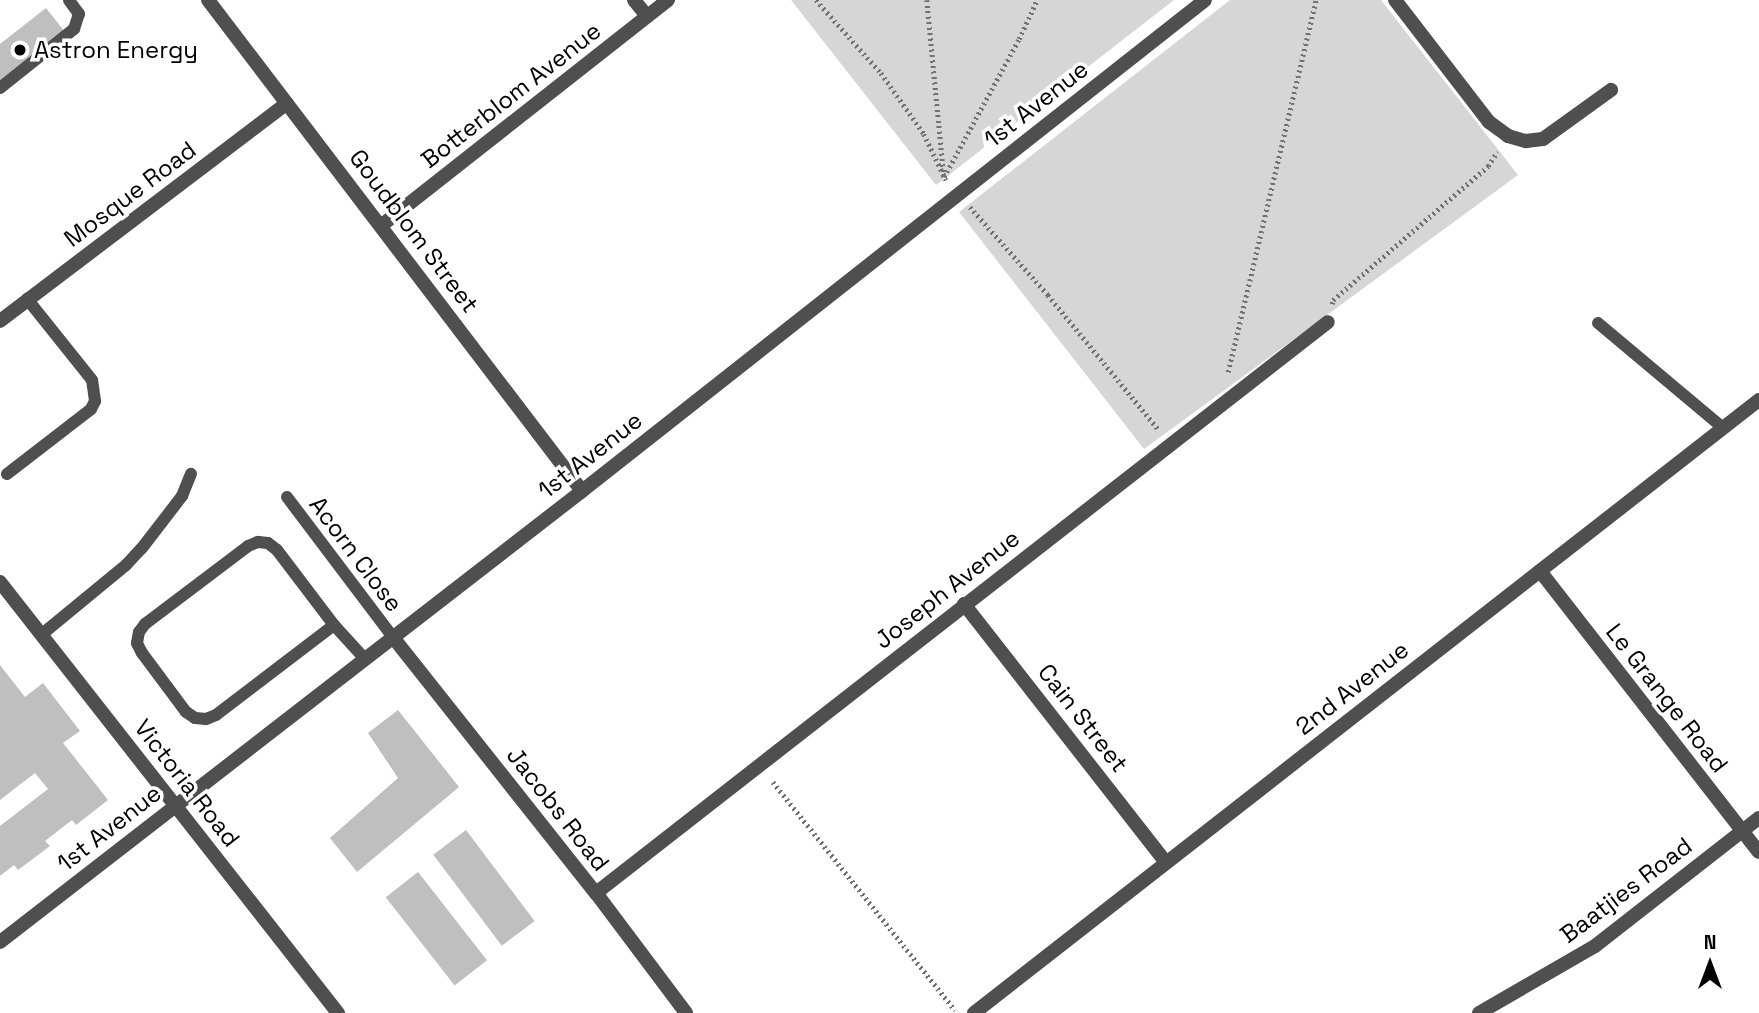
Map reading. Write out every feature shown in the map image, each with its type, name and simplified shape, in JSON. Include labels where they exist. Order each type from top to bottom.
[{"type":"street","name":"Goudblom Street","points":[[208,0],[582,491]]},
{"type":"street","points":[[634,0],[647,16]]},
{"type":"street","name":"Botterblom Avenue","points":[[382,225],[667,0]]},
{"type":"street","name":"1st Avenue","points":[[0,942],[582,491],[1205,0]]},
{"type":"street","points":[[1395,0],[1489,122],[1508,136],[1526,141],[1543,139],[1611,90]]},
{"type":"street","name":"Mosque Road","points":[[0,321],[287,103]]},
{"type":"street","name":"Joseph Avenue","points":[[596,893],[1328,322]]},
{"type":"street","name":"2nd Avenue","points":[[974,1013],[1759,400]]},
{"type":"street","name":"Le Grange Road","points":[[1540,571],[1759,852]]},
{"type":"street","name":"Victoria Road","points":[[0,582],[338,1013]]},
{"type":"street","name":"Cain Street","points":[[964,604],[1166,861]]},
{"type":"street","name":"Jacobs Road","points":[[392,636],[596,893],[687,1013]]},
{"type":"street","name":"Baatjies Road","points":[[1479,1013],[1595,946],[1759,818]]},
{"type":"lane","points":[[0,88],[74,29],[79,19],[73,5],[89,0]]},
{"type":"lane","points":[[7,474],[91,409],[95,401],[92,380],[27,299]]},
{"type":"lane","points":[[1598,323],[1723,428]]},
{"type":"lane","points":[[41,635],[126,565],[150,540],[182,496],[191,474]]},
{"type":"lane","name":"Acorn Close","points":[[287,497],[392,636]]},
{"type":"lane","points":[[334,625],[216,715],[206,719],[195,718],[186,712],[137,643],[139,632],[145,624],[248,546],[258,542],[277,550],[334,625],[364,658]]},
{"type":"path","points":[[816,0],[881,73],[924,134],[943,177],[1048,295],[1151,425],[1173,442]]},
{"type":"path","points":[[928,0],[943,177]]},
{"type":"path","points":[[943,177],[1019,39],[1037,0]]},
{"type":"path","points":[[1234,395],[1225,383],[1316,0]]},
{"type":"path","points":[[1328,322],[1333,300],[1488,166],[1508,136]]},
{"type":"path","points":[[759,765],[957,1013]]},
{"type":"shaded area","points":[[791,0],[1174,0],[936,185]]},
{"type":"shaded area","points":[[1230,0],[1381,0],[1518,175],[1144,449],[959,212]]},
{"type":"building","points":[[46,8],[65,32],[0,83],[0,44]]},
{"type":"building","points":[[0,665],[25,697],[43,683],[80,731],[63,743],[108,800],[76,825],[72,820],[45,841],[50,846],[18,870],[14,865],[0,876],[0,826],[48,789],[35,773],[0,800]]},
{"type":"building","points":[[398,710],[459,787],[357,872],[330,838],[398,778],[368,733]]},
{"type":"building","points":[[466,830],[535,921],[502,946],[433,855]]},
{"type":"building","points":[[418,872],[487,960],[455,985],[386,897]]},
{"type":"place","name":"Astron Energy","points":[[20,50]]}]
